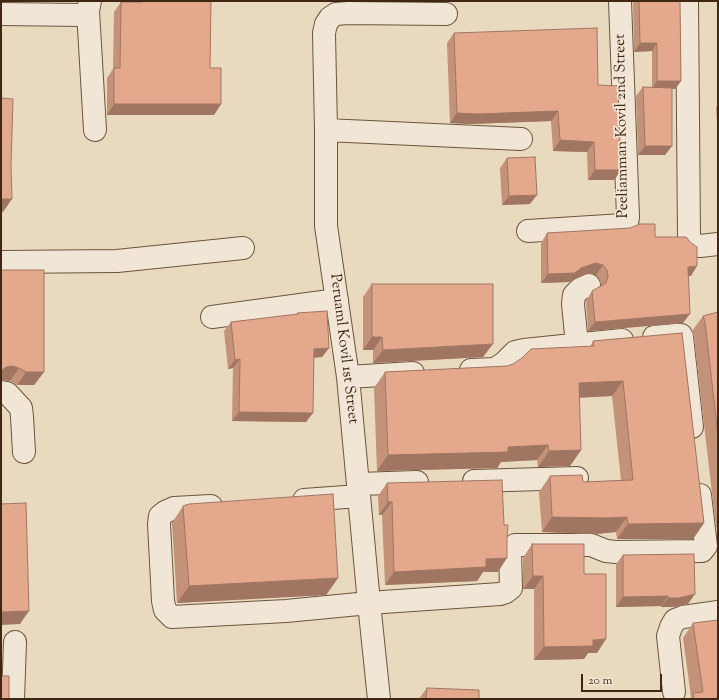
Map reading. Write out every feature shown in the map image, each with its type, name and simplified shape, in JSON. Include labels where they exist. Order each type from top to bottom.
[{"type":"street","name":"Peeliamman Kovil 2nd Street","points":[[528,231],[623,225],[627,223],[620,1]]},
{"type":"street","points":[[687,1],[689,237],[690,241],[700,246],[718,244]]},
{"type":"street","points":[[1,14],[74,16],[83,15],[89,6]]},
{"type":"street","points":[[89,6],[95,130]]},
{"type":"street","name":"Peruaml Kovil 1st Street","points":[[379,699],[348,377],[326,226],[324,33],[326,24],[330,18],[336,14],[446,14]]},
{"type":"street","points":[[326,130],[521,139]]},
{"type":"street","points":[[1,262],[117,261],[243,248]]},
{"type":"street","points":[[577,345],[572,304],[574,295],[580,289],[589,285]]},
{"type":"street","points":[[212,317],[337,300]]},
{"type":"street","points":[[348,377],[495,369],[515,352],[524,350],[681,335],[695,448]]},
{"type":"street","points":[[1,392],[7,393],[21,408],[24,452]]},
{"type":"street","points":[[282,501],[359,490],[445,482],[579,478]]},
{"type":"street","points":[[228,505],[174,508],[160,516],[159,524],[163,601],[165,610],[172,617],[286,611],[369,602],[500,594],[511,588],[510,550],[515,545],[590,545],[606,551],[616,552],[702,551],[706,546],[698,479]]},
{"type":"street","points":[[674,692],[668,636],[670,627],[675,620],[679,618],[718,612]]},
{"type":"street","points":[[13,699],[15,642]]},
{"type":"building","points":[[211,1],[210,68],[221,68],[221,104],[114,104],[114,68],[120,68],[121,2]]},
{"type":"building","points":[[639,1],[680,1],[681,81],[657,81],[657,43],[640,43]]},
{"type":"building","points":[[597,28],[598,85],[618,86],[621,170],[595,170],[594,142],[560,140],[558,111],[477,114],[457,113],[454,33]]},
{"type":"building","points":[[643,87],[672,88],[672,146],[645,146]]},
{"type":"building","points":[[1,98],[13,99],[11,166],[12,199],[1,199]]},
{"type":"building","points":[[535,157],[537,195],[509,196],[507,158]]},
{"type":"building","points":[[640,224],[655,224],[655,237],[686,237],[697,247],[697,266],[688,267],[690,314],[595,322],[592,291],[606,283],[608,277],[607,270],[603,265],[596,263],[581,268],[575,273],[548,274],[547,233],[630,228]]},
{"type":"building","points":[[1,270],[44,270],[44,372],[26,372],[12,366],[6,367],[1,371]]},
{"type":"building","points":[[372,284],[493,284],[493,344],[383,350],[382,337],[372,337]]},
{"type":"building","points":[[327,311],[329,348],[314,349],[313,413],[239,412],[240,359],[235,360],[231,322],[298,314],[297,313]]},
{"type":"building","points":[[718,312],[718,435],[705,322],[703,316]]},
{"type":"building","points":[[682,333],[704,523],[628,524],[627,517],[552,517],[550,476],[582,475],[583,482],[633,480],[623,381],[579,383],[581,450],[549,451],[548,445],[508,447],[508,452],[388,455],[385,372],[507,366],[522,358],[531,349],[594,346],[593,341]]},
{"type":"building","points":[[502,480],[504,525],[508,525],[507,558],[486,559],[486,567],[394,572],[392,502],[388,502],[387,483]]},
{"type":"building","points":[[333,494],[338,578],[189,586],[183,506],[189,504]]},
{"type":"building","points":[[26,503],[29,611],[1,612],[1,504]]},
{"type":"building","points":[[532,544],[584,544],[584,574],[606,574],[606,639],[593,640],[593,646],[544,647],[543,576],[533,576]]},
{"type":"building","points":[[694,554],[695,594],[679,598],[668,598],[668,596],[623,597],[623,555]]},
{"type":"building","points":[[718,620],[718,699],[694,699],[693,693],[703,692],[693,623]]},
{"type":"building","points":[[1,676],[9,676],[9,699],[1,699]]},
{"type":"building","points":[[427,688],[479,690],[479,699],[426,699]]}]
